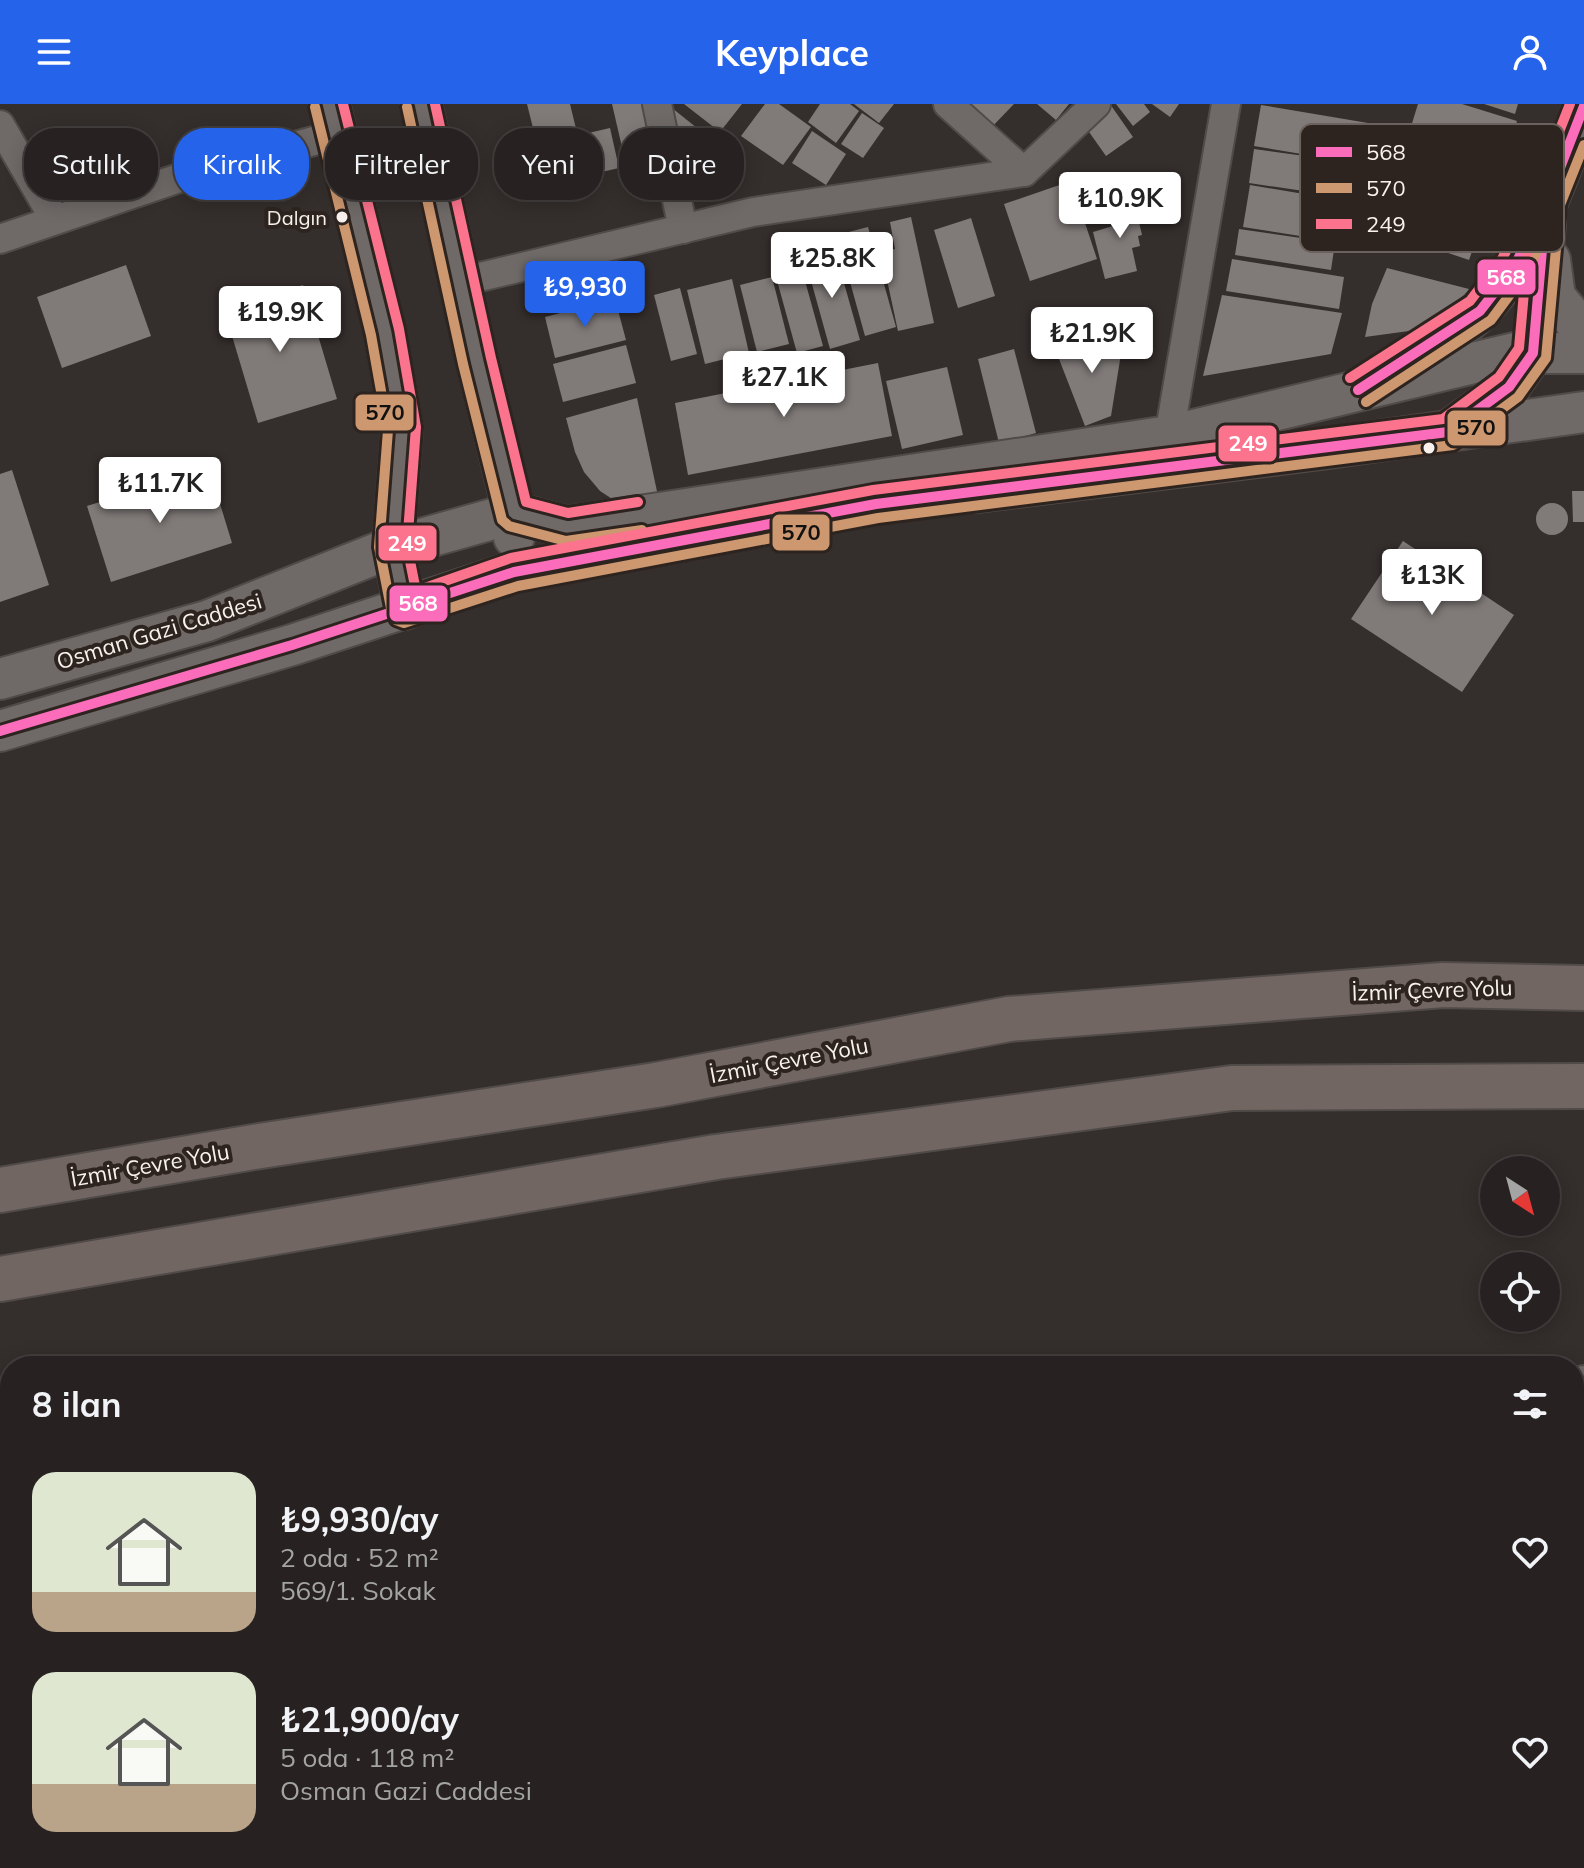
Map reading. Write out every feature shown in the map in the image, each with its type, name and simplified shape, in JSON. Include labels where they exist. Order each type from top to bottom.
[{"type":"highway","name":"İzmir Çevre Yolu","points":[[0,1190],[656,1085],[1009,1019],[1443,985],[1584,988]]},
{"type":"highway","points":[[0,1279],[716,1157],[1232,1088],[1584,1086]]},
{"type":"main road","points":[[421,104],[459,282],[514,513],[514,572]]},
{"type":"main road","points":[[1564,158],[1584,106]]},
{"type":"main road","points":[[333,120],[385,332],[402,429],[393,547],[405,609]]},
{"type":"main road","points":[[1358,390],[1480,311],[1514,267],[1522,252]]},
{"type":"main road","points":[[1533,353],[1542,252]]},
{"type":"main road","points":[[1548,252],[1555,297],[1584,332]]},
{"type":"main road","points":[[1497,289],[1498,373]]},
{"type":"main road","points":[[1448,432],[1515,353],[1584,353]]},
{"type":"main road","points":[[514,513],[567,527],[1169,436],[1358,390],[1498,373],[1569,414]]},
{"type":"main road","points":[[0,731],[405,609],[514,572],[876,504],[1569,414]]},
{"type":"main road","name":"Osman Gazi Caddesi","points":[[0,679],[207,621],[393,547],[514,513]]},
{"type":"street","points":[[657,104],[683,229]]},
{"type":"street","points":[[948,104],[1024,172]]},
{"type":"street","points":[[459,282],[753,212],[1024,172],[1096,104]]},
{"type":"street","points":[[1169,436],[1226,104]]},
{"type":"street","points":[[0,239],[188,175],[333,120]]},
{"type":"street","points":[[0,125],[55,220]]},
{"type":"building","points":[[527,104],[570,104],[576,128],[533,128]]},
{"type":"building","points":[[612,104],[646,104],[652,128],[619,128],[619,134]]},
{"type":"building","points":[[667,104],[697,128],[672,128]]},
{"type":"building","points":[[684,104],[742,104],[723,128],[715,128]]},
{"type":"building","points":[[765,104],[779,104],[811,127],[783,165],[744,138],[744,132]]},
{"type":"building","points":[[820,104],[850,104],[859,111],[836,143],[808,122]]},
{"type":"building","points":[[854,104],[894,104],[879,123]]},
{"type":"building","points":[[959,104],[1014,104],[988,131]]},
{"type":"building","points":[[1037,104],[1069,104],[1056,120]]},
{"type":"building","points":[[1110,104],[1133,137],[1106,156],[1082,122]]},
{"type":"building","points":[[1116,104],[1144,104],[1150,112],[1133,126]]},
{"type":"building","points":[[1152,104],[1179,104],[1170,117]]},
{"type":"building","points":[[1418,104],[1462,104],[1517,121],[1516,124],[1412,124]]},
{"type":"building","points":[[1484,104],[1518,104],[1515,114]]},
{"type":"building","points":[[1261,105],[1368,123],[1300,124],[1300,154],[1254,146]]},
{"type":"building","points":[[862,113],[884,128],[863,158],[841,144]]},
{"type":"building","points":[[610,128],[619,168],[603,172],[603,130]]},
{"type":"building","points":[[812,131],[846,154],[826,185],[792,163]]},
{"type":"building","points":[[1254,149],[1300,155],[1300,190],[1249,183]]},
{"type":"building","points":[[1071,181],[1097,259],[1030,281],[1004,204]]},
{"type":"building","points":[[1250,185],[1300,193],[1300,236],[1243,227]]},
{"type":"building","points":[[1139,198],[1144,221],[1139,222],[1142,235],[1138,236],[1140,246],[1132,248],[1137,271],[1105,279],[1093,232],[1116,225],[1111,205]]},
{"type":"building","points":[[911,217],[934,323],[898,331],[881,252],[895,249],[890,222]]},
{"type":"building","points":[[971,218],[995,296],[958,308],[934,230]]},
{"type":"building","points":[[868,227],[896,327],[865,336],[837,235]]},
{"type":"building","points":[[1239,229],[1300,238],[1300,252],[1334,252],[1331,270],[1235,255]]},
{"type":"building","points":[[835,251],[860,340],[830,349],[805,259]]},
{"type":"building","points":[[1445,252],[1472,252],[1469,260]]},
{"type":"building","points":[[799,259],[823,346],[797,353],[773,266]]},
{"type":"building","points":[[1232,259],[1344,277],[1339,309],[1226,291]]},
{"type":"building","points":[[126,265],[151,336],[62,368],[37,297]]},
{"type":"building","points":[[1387,268],[1469,289],[1460,324],[1365,337],[1372,304]]},
{"type":"building","points":[[772,277],[789,344],[757,352],[740,285]]},
{"type":"building","points":[[732,279],[749,353],[705,364],[687,290]]},
{"type":"building","points":[[303,285],[337,399],[258,423],[224,309]]},
{"type":"building","points":[[680,288],[697,354],[671,361],[654,295]]},
{"type":"building","points":[[1222,295],[1342,313],[1331,354],[1203,376]]},
{"type":"building","points":[[615,299],[626,340],[555,358],[545,317]]},
{"type":"building","points":[[1124,335],[1111,416],[1085,426],[1054,346]]},
{"type":"building","points":[[626,345],[636,383],[563,402],[553,364]]},
{"type":"building","points":[[1014,349],[1036,433],[999,443],[978,359]]},
{"type":"building","points":[[878,363],[892,436],[688,475],[675,403]]},
{"type":"building","points":[[947,367],[963,435],[902,449],[886,381]]},
{"type":"building","points":[[637,398],[658,496],[620,504],[600,491],[584,472],[566,418]]},
{"type":"building","points":[[209,468],[232,543],[111,582],[87,506]]},
{"type":"building","points":[[12,470],[49,585],[0,602],[0,474]]},
{"type":"building","points":[[1572,491],[1584,491],[1584,522],[1573,522]]},
{"type":"building","points":[[1552,503],[1563,508],[1568,519],[1563,530],[1552,535],[1541,530],[1536,519],[1541,508]]},
{"type":"building","points":[[1403,541],[1514,615],[1462,692],[1351,619]]},
{"type":"transit line","name":"249","points":[[343,104],[399,329],[416,427],[407,546],[416,591],[511,558],[873,490],[1443,419],[1499,377],[1519,348],[1528,252]]},
{"type":"transit line","name":"249","points":[[435,104],[526,502],[568,513],[638,502]]},
{"type":"transit line","name":"249","points":[[1562,124],[1570,104]]},
{"type":"transit line","name":"568","points":[[1564,158],[1584,106]]},
{"type":"transit line","name":"570","points":[[315,107],[371,335],[388,430],[379,547],[392,613],[396,620],[404,623],[518,586],[878,518],[1453,445],[1518,397],[1546,358],[1556,252]]},
{"type":"transit line","name":"570","points":[[407,107],[463,364],[502,520],[509,526],[566,541],[642,530]]},
{"type":"transit line","name":"570","points":[[1564,195],[1584,145]]},
{"type":"transit line","name":"249","points":[[1350,378],[1470,301],[1506,252]]},
{"type":"transit line","name":"568","points":[[1358,390],[1480,311],[1514,267],[1522,252]]},
{"type":"transit line","name":"570","points":[[1366,402],[1491,320],[1526,273],[1537,252]]},
{"type":"transit line","name":"568","points":[[0,731],[292,645],[514,572],[876,504],[1448,432],[1509,387],[1533,353],[1542,252]]},
{"type":"place","name":"Dalgın","points":[[342,217]]}]
